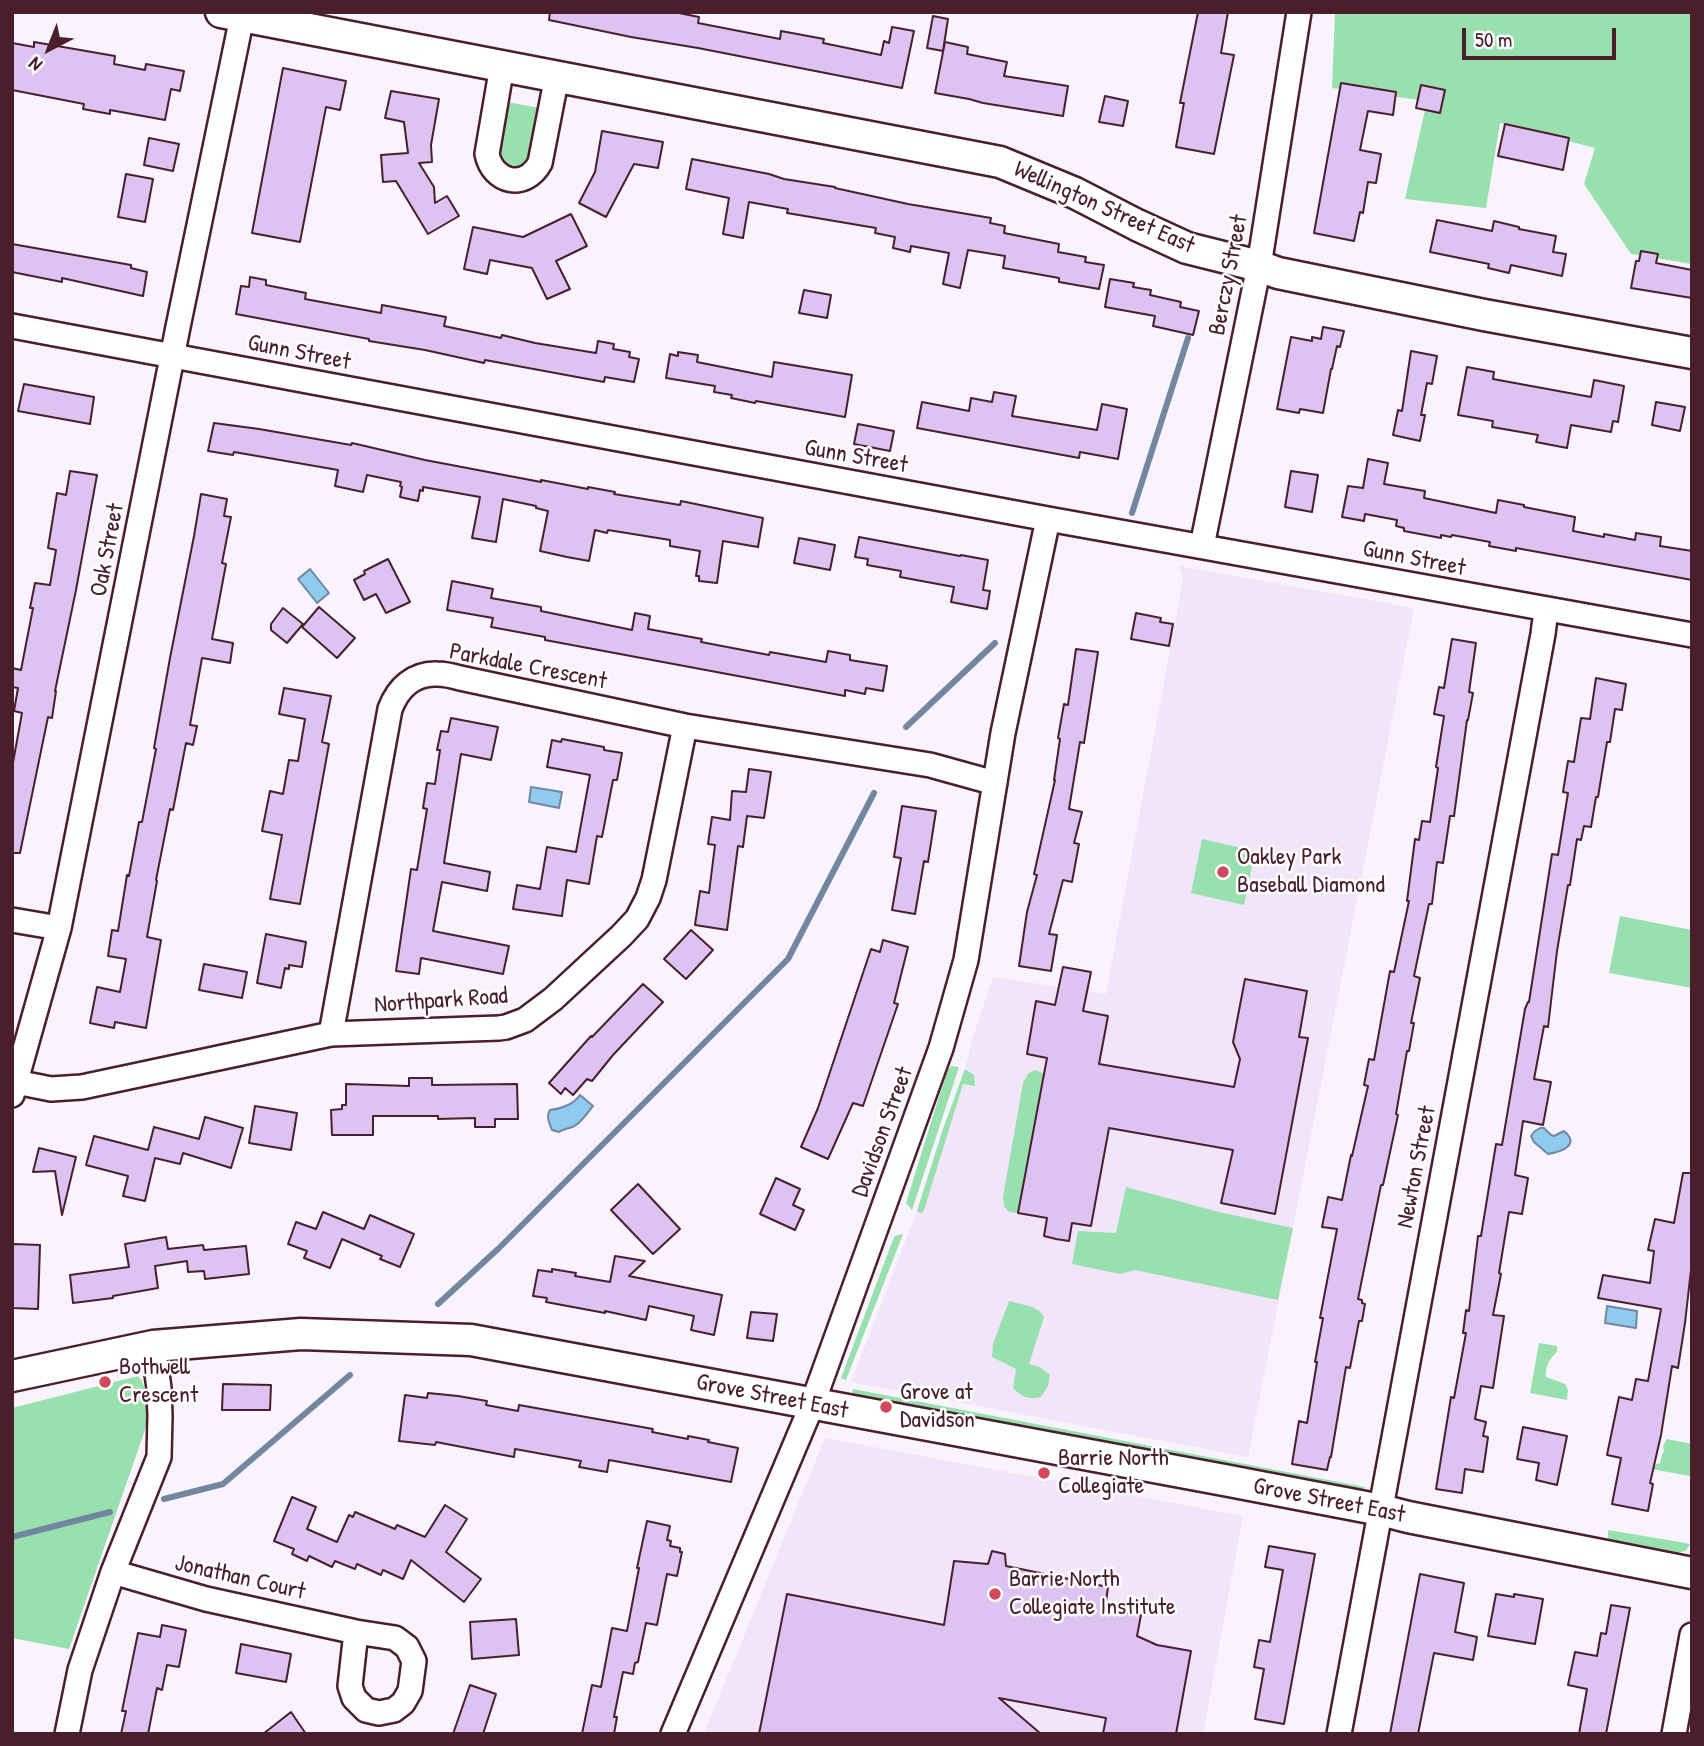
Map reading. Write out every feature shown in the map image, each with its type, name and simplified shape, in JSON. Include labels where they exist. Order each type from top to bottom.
[{"type":"street","name":"Berczy Street","points":[[1202,546],[1259,266],[1299,12]]},
{"type":"street","name":"Wellington Street East","points":[[235,13],[1000,162],[1075,193],[1187,248],[1259,266],[1278,274],[1692,353]]},
{"type":"street","name":"Oak Street","points":[[14,1088],[59,928],[173,355],[235,13]]},
{"type":"street","points":[[502,66],[487,155],[495,172],[509,179],[517,180],[528,176],[540,163],[557,76]]},
{"type":"street","name":"Gunn Street","points":[[12,326],[1048,519],[1692,635]]},
{"type":"street","name":"Davidson Street","points":[[673,1734],[812,1405],[929,1082],[960,984],[1003,733],[1048,519]]},
{"type":"street","name":"Newton Street","points":[[1339,1734],[1546,610]]},
{"type":"street","name":"Parkdale Crescent","points":[[331,1034],[390,709],[394,696],[405,684],[419,677],[437,674],[685,726],[930,765],[995,783]]},
{"type":"street","name":"Northpark Road","points":[[14,1088],[82,1087],[331,1034],[506,1027],[525,1020],[553,999],[637,919],[654,880],[685,726]]},
{"type":"street","points":[[12,920],[59,928]]},
{"type":"street","name":"Grove Street East","points":[[12,1376],[153,1346],[301,1334],[471,1340],[1381,1510],[1692,1573]]},
{"type":"street","points":[[67,1734],[80,1671],[113,1572],[159,1457],[159,1388],[153,1346]]},
{"type":"street","name":"Jonathan Court","points":[[113,1572],[206,1599],[356,1632]]},
{"type":"street","points":[[1674,1734],[1692,1635]]},
{"type":"shaded area","points":[[1179,566],[1414,608],[1248,1457],[851,1382],[917,1211],[993,977],[1106,994],[1183,580]]},
{"type":"shaded area","name":"Barrie North Collegiate Institute","points":[[825,1438],[1243,1516],[1203,1734],[704,1734]]},
{"type":"green space","points":[[1335,12],[1692,12],[1692,264],[1631,254],[1584,184],[1595,148],[1500,123],[1486,208],[1405,199],[1427,101],[1332,88]]},
{"type":"green space","points":[[508,102],[539,108],[531,156],[518,167],[507,163],[500,151],[500,134]]},
{"type":"green space","name":"Oakley Park Baseball Diamond","points":[[1202,839],[1255,851],[1244,905],[1191,893]]},
{"type":"green space","points":[[1620,916],[1692,930],[1692,988],[1609,973]]},
{"type":"green space","points":[[951,1066],[959,1067],[912,1210],[906,1203],[947,1071]]},
{"type":"green space","points":[[965,1069],[974,1075],[975,1086],[963,1084],[921,1213],[917,1211]]},
{"type":"green space","points":[[1035,1070],[1044,1074],[1018,1213],[1009,1212],[1004,1206],[1003,1197],[1023,1083],[1028,1074]]},
{"type":"green space","points":[[1126,1187],[1219,1212],[1293,1228],[1278,1300],[1135,1270],[1120,1274],[1072,1264],[1078,1231],[1116,1233]]},
{"type":"green space","points":[[903,1234],[846,1380],[841,1378],[894,1237]]},
{"type":"green space","points":[[1009,1301],[1033,1308],[1044,1317],[1029,1364],[1040,1367],[1050,1375],[1048,1386],[1041,1397],[1029,1398],[1019,1394],[1013,1388],[1016,1369],[992,1357],[993,1344]]},
{"type":"green space","points":[[1539,1343],[1557,1346],[1557,1352],[1547,1367],[1546,1377],[1565,1384],[1568,1390],[1567,1400],[1530,1393]]},
{"type":"green space","points":[[138,1376],[145,1392],[147,1424],[69,1649],[12,1638],[12,1408]]},
{"type":"green space","points":[[853,1389],[1365,1487],[1362,1491],[851,1397]]},
{"type":"green space","points":[[1667,1439],[1692,1444],[1690,1476],[1651,1469],[1651,1466],[1660,1463]]},
{"type":"green space","points":[[1608,1530],[1690,1545],[1685,1551],[1672,1554],[1608,1540]]},
{"type":"water","points":[[310,569],[329,593],[317,603],[298,579]]},
{"type":"water","points":[[531,787],[562,792],[559,808],[529,802]]},
{"type":"water","points":[[580,1095],[593,1106],[587,1114],[574,1126],[559,1132],[552,1130],[548,1117],[550,1110],[567,1106]]},
{"type":"water","points":[[1540,1128],[1554,1136],[1564,1131],[1569,1136],[1570,1144],[1563,1150],[1548,1154],[1531,1136]]},
{"type":"water","points":[[1607,1306],[1637,1311],[1636,1328],[1605,1323]]},
{"type":"building","points":[[550,12],[674,12],[699,17],[698,23],[780,39],[781,31],[824,39],[823,43],[881,55],[884,41],[889,43],[892,27],[914,31],[902,88],[549,20]]},
{"type":"building","points":[[1198,12],[1228,12],[1221,53],[1234,55],[1214,154],[1176,147],[1184,103],[1180,103]]},
{"type":"building","points":[[933,16],[948,19],[943,51],[927,48]]},
{"type":"building","points":[[34,42],[115,56],[114,64],[145,70],[146,64],[184,71],[180,91],[171,89],[165,120],[110,110],[110,114],[83,109],[84,104],[12,90],[12,43],[34,47]]},
{"type":"building","points":[[945,42],[968,47],[967,54],[1007,62],[1004,76],[1068,86],[1063,116],[935,93]]},
{"type":"building","points":[[283,68],[346,81],[340,110],[326,107],[300,242],[252,233]]},
{"type":"building","points":[[1341,83],[1396,92],[1393,115],[1368,111],[1360,150],[1381,154],[1376,183],[1368,182],[1363,213],[1360,212],[1354,241],[1314,233]]},
{"type":"building","points":[[1421,85],[1445,90],[1440,113],[1416,108]]},
{"type":"building","points":[[391,91],[439,99],[431,145],[432,162],[419,163],[434,187],[435,203],[447,196],[459,216],[428,234],[396,181],[383,182],[381,155],[408,153],[404,122],[385,118]]},
{"type":"building","points":[[1105,96],[1128,101],[1123,126],[1099,122]]},
{"type":"building","points":[[1505,124],[1569,138],[1563,170],[1498,156]]},
{"type":"building","points":[[602,131],[663,142],[658,168],[634,164],[606,217],[579,203],[595,172]]},
{"type":"building","points":[[149,138],[179,144],[173,171],[144,165]]},
{"type":"building","points":[[692,159],[908,204],[991,218],[990,223],[1005,226],[1004,233],[1059,244],[1058,252],[1086,257],[1085,262],[1104,265],[1099,289],[1059,282],[1059,278],[1003,268],[1005,256],[968,250],[960,288],[943,284],[949,253],[911,246],[910,252],[893,248],[895,237],[875,233],[876,228],[787,213],[788,209],[749,202],[743,238],[723,234],[729,198],[686,189]]},
{"type":"building","points":[[126,174],[153,179],[145,222],[118,217]]},
{"type":"building","points":[[571,214],[587,246],[556,261],[570,289],[547,299],[532,268],[490,260],[487,274],[464,269],[473,227],[523,237]]},
{"type":"building","points":[[1437,220],[1492,231],[1494,221],[1556,236],[1553,252],[1566,254],[1562,276],[1511,265],[1509,273],[1488,268],[1489,264],[1430,252]]},
{"type":"building","points":[[12,244],[131,265],[131,268],[147,272],[143,296],[62,278],[62,282],[12,272]]},
{"type":"building","points":[[1641,251],[1658,254],[1656,263],[1692,270],[1692,298],[1631,288],[1636,261],[1639,261]]},
{"type":"building","points":[[250,277],[266,280],[266,285],[306,293],[305,299],[381,313],[382,305],[446,317],[444,326],[501,338],[502,335],[596,353],[598,341],[614,344],[613,349],[630,352],[629,357],[639,359],[634,382],[605,377],[604,382],[485,360],[484,363],[236,314],[241,286],[249,287]]},
{"type":"building","points":[[1110,279],[1134,283],[1133,287],[1151,290],[1150,295],[1181,302],[1180,307],[1199,311],[1193,335],[1153,326],[1155,316],[1105,307]]},
{"type":"building","points":[[804,290],[831,295],[827,318],[799,313]]},
{"type":"building","points":[[1323,327],[1344,331],[1331,369],[1323,413],[1277,409],[1291,337],[1312,341],[1312,337],[1321,339]]},
{"type":"building","points":[[1411,351],[1437,356],[1432,384],[1427,383],[1421,415],[1425,415],[1420,441],[1393,435],[1398,410],[1402,411]]},
{"type":"building","points":[[678,352],[698,355],[697,362],[772,377],[774,362],[852,375],[845,417],[731,398],[732,395],[714,392],[715,386],[666,378],[670,354],[678,356]]},
{"type":"building","points":[[1467,367],[1494,372],[1493,379],[1591,397],[1594,380],[1624,386],[1618,422],[1613,421],[1611,432],[1571,425],[1567,448],[1536,442],[1538,435],[1492,427],[1493,421],[1458,415]]},
{"type":"building","points":[[24,384],[94,397],[90,424],[18,411]]},
{"type":"building","points":[[994,392],[1016,396],[1012,416],[1097,430],[1102,404],[1127,409],[1118,459],[1080,452],[1079,458],[917,428],[922,402],[969,411],[971,398],[992,402]]},
{"type":"building","points":[[1656,402],[1685,407],[1680,431],[1652,425]]},
{"type":"building","points":[[214,423],[351,445],[352,443],[541,482],[588,487],[680,505],[681,501],[763,518],[758,547],[723,541],[717,583],[699,581],[699,576],[696,576],[700,551],[670,546],[670,540],[595,530],[589,561],[567,557],[540,551],[548,511],[503,499],[496,542],[472,538],[480,497],[423,487],[418,501],[400,497],[401,482],[367,475],[363,492],[335,486],[338,470],[234,452],[233,455],[208,451]]},
{"type":"building","points":[[858,424],[894,431],[890,451],[854,444]]},
{"type":"building","points":[[1368,459],[1388,463],[1384,484],[1425,491],[1424,498],[1496,513],[1498,500],[1575,517],[1573,531],[1635,540],[1636,533],[1661,537],[1660,546],[1692,551],[1692,580],[1516,548],[1516,551],[1489,546],[1490,542],[1452,535],[1441,535],[1441,538],[1404,531],[1404,528],[1396,526],[1397,520],[1365,514],[1364,521],[1342,517],[1348,486],[1363,488]]},
{"type":"building","points":[[70,471],[97,475],[52,718],[48,717],[20,853],[12,853],[12,768],[22,713],[14,711],[18,688],[12,687],[12,668],[21,670],[35,583],[50,585],[56,550],[48,548],[57,493],[66,495]]},
{"type":"building","points":[[1291,471],[1318,475],[1312,512],[1285,507]]},
{"type":"building","points":[[201,494],[227,499],[224,516],[231,517],[222,563],[226,564],[212,639],[233,643],[230,663],[202,658],[190,725],[197,726],[193,745],[186,743],[173,810],[170,809],[147,937],[161,940],[146,1028],[115,1022],[114,1028],[90,1023],[97,987],[120,992],[126,959],[108,956],[112,930],[118,931],[127,875],[129,876],[139,822],[142,822]]},
{"type":"building","points":[[859,537],[988,560],[983,590],[990,591],[987,609],[951,602],[954,587],[900,577],[901,571],[867,565],[868,559],[855,557]]},
{"type":"building","points":[[799,538],[835,545],[830,570],[794,563]]},
{"type":"building","points":[[388,559],[410,602],[386,613],[376,594],[364,600],[354,580],[365,574],[364,571]]},
{"type":"building","points":[[452,581],[493,589],[491,598],[541,607],[541,611],[632,630],[635,613],[650,616],[648,629],[702,639],[701,642],[826,662],[828,651],[850,655],[850,660],[887,666],[883,691],[866,688],[865,694],[845,690],[845,696],[545,640],[545,637],[491,627],[493,618],[447,610]]},
{"type":"building","points":[[319,607],[355,638],[337,658],[302,627]]},
{"type":"building","points":[[283,608],[303,624],[287,643],[271,630],[271,624]]},
{"type":"building","points":[[1136,613],[1161,618],[1160,622],[1173,624],[1169,646],[1131,639]]},
{"type":"building","points":[[1452,639],[1476,643],[1469,692],[1473,693],[1454,816],[1450,816],[1443,863],[1437,862],[1432,904],[1429,904],[1414,976],[1420,978],[1411,1023],[1414,1023],[1396,1114],[1398,1115],[1358,1299],[1365,1304],[1362,1321],[1359,1321],[1350,1368],[1346,1367],[1327,1470],[1292,1464],[1299,1421],[1307,1423],[1323,1318],[1320,1318],[1337,1229],[1322,1227],[1328,1197],[1342,1200],[1368,1086],[1364,1085],[1369,1059],[1374,1060],[1390,971],[1394,972],[1409,901],[1415,839],[1419,840],[1422,821],[1430,822],[1444,716],[1434,714],[1439,687],[1444,688]]},
{"type":"building","points":[[1076,649],[1098,652],[1084,743],[1080,742],[1069,809],[1082,812],[1074,843],[1079,844],[1072,882],[1063,880],[1049,934],[1057,935],[1051,971],[1019,966],[1027,912],[1037,875],[1034,874],[1055,780],[1058,738],[1064,704],[1068,705]]},
{"type":"building","points":[[1596,678],[1626,684],[1622,710],[1615,709],[1591,827],[1584,826],[1581,840],[1577,839],[1568,885],[1548,1027],[1544,1026],[1534,1079],[1551,1082],[1543,1125],[1523,1121],[1515,1175],[1528,1178],[1522,1214],[1509,1212],[1493,1315],[1504,1316],[1493,1388],[1481,1386],[1475,1419],[1486,1422],[1483,1436],[1488,1437],[1483,1472],[1465,1469],[1462,1493],[1436,1489],[1451,1397],[1454,1398],[1466,1333],[1463,1333],[1466,1310],[1469,1311],[1478,1236],[1481,1236],[1496,1144],[1502,1145],[1525,1009],[1529,1002],[1552,854],[1558,855],[1568,793],[1563,792],[1568,761],[1574,762],[1581,718],[1590,719]]},
{"type":"building","points":[[284,688],[331,696],[322,742],[329,744],[300,904],[270,899],[282,835],[262,831],[270,791],[283,794],[289,760],[298,761],[305,719],[279,714]]},
{"type":"building","points":[[451,718],[498,727],[491,760],[461,754],[444,863],[490,872],[487,891],[442,882],[433,931],[509,946],[503,974],[421,958],[419,974],[396,971],[411,869],[417,870],[427,809],[423,808],[427,783],[435,784],[441,731],[448,732]]},
{"type":"building","points":[[562,739],[622,753],[617,780],[613,780],[602,837],[597,836],[589,884],[567,880],[562,916],[513,909],[517,885],[540,889],[547,847],[576,852],[590,775],[547,767],[552,740],[561,742]]},
{"type":"building","points":[[749,769],[771,772],[764,818],[747,816],[743,847],[738,846],[727,930],[695,925],[700,891],[709,893],[715,845],[708,844],[712,817],[730,820],[732,791],[746,792]]},
{"type":"building","points":[[902,806],[936,811],[928,862],[924,861],[915,914],[892,910],[901,858],[894,857]]},
{"type":"building","points":[[691,930],[713,950],[686,979],[664,959]]},
{"type":"building","points":[[266,934],[306,942],[302,967],[289,965],[289,969],[285,968],[281,988],[257,983]]},
{"type":"building","points":[[883,940],[908,947],[894,1003],[898,1004],[863,1106],[853,1103],[828,1159],[801,1147],[818,1108],[871,949],[880,952]]},
{"type":"building","points":[[204,964],[247,972],[242,998],[199,990]]},
{"type":"building","points":[[1063,967],[1091,972],[1083,1011],[1108,1016],[1099,1064],[1234,1087],[1240,1059],[1233,1042],[1245,979],[1307,991],[1299,1037],[1308,1038],[1275,1214],[1221,1203],[1233,1150],[1109,1128],[1091,1226],[1072,1223],[1069,1241],[1056,1239],[1044,1236],[1047,1218],[1018,1213],[1047,1058],[1027,1054],[1036,1001],[1055,1005]]},
{"type":"building","points":[[643,984],[663,1002],[592,1081],[587,1079],[573,1095],[565,1088],[561,1094],[549,1083]]},
{"type":"building","points":[[409,1078],[432,1078],[432,1085],[517,1084],[518,1119],[495,1119],[495,1127],[475,1127],[475,1118],[373,1116],[373,1135],[332,1135],[331,1110],[342,1109],[342,1105],[346,1105],[346,1084],[409,1086]]},
{"type":"building","points":[[255,1106],[297,1113],[291,1150],[249,1143]]},
{"type":"building","points":[[205,1117],[243,1128],[231,1168],[183,1153],[180,1164],[155,1158],[145,1201],[123,1196],[128,1176],[86,1165],[94,1136],[148,1150],[154,1127],[199,1139]]},
{"type":"building","points":[[39,1148],[76,1157],[62,1215],[55,1171],[33,1172]]},
{"type":"building","points":[[1683,1173],[1692,1173],[1692,1261],[1678,1368],[1672,1366],[1650,1483],[1653,1484],[1648,1511],[1612,1504],[1621,1458],[1607,1455],[1619,1397],[1632,1400],[1636,1379],[1648,1381],[1661,1309],[1598,1298],[1603,1275],[1650,1283],[1654,1251],[1648,1250],[1655,1219],[1674,1223]]},
{"type":"building","points":[[776,1178],[800,1189],[793,1205],[804,1210],[795,1230],[760,1214]]},
{"type":"building","points":[[638,1184],[680,1229],[653,1254],[611,1210]]},
{"type":"building","points":[[323,1212],[364,1229],[370,1215],[414,1234],[400,1267],[342,1239],[330,1268],[304,1258],[307,1251],[288,1244],[296,1222],[316,1229]]},
{"type":"building","points":[[166,1237],[168,1249],[203,1245],[204,1250],[246,1246],[249,1274],[205,1279],[204,1271],[188,1272],[187,1261],[155,1266],[158,1288],[73,1303],[70,1275],[129,1267],[125,1244]]},
{"type":"building","points":[[13,1244],[40,1245],[38,1309],[12,1308]]},
{"type":"building","points":[[615,1256],[645,1261],[629,1276],[722,1295],[714,1335],[691,1330],[694,1316],[649,1306],[646,1320],[546,1302],[547,1298],[533,1296],[538,1270],[576,1273],[575,1276],[610,1282]]},
{"type":"building","points":[[751,1312],[777,1314],[773,1341],[747,1338]]},
{"type":"building","points":[[223,1384],[271,1385],[270,1410],[222,1410]]},
{"type":"building","points":[[428,1393],[487,1401],[486,1405],[518,1411],[519,1405],[653,1429],[652,1432],[688,1439],[688,1436],[738,1448],[731,1482],[609,1460],[607,1472],[579,1467],[581,1461],[515,1449],[514,1457],[436,1442],[435,1445],[399,1441],[405,1395],[427,1398]]},
{"type":"building","points":[[1523,1427],[1567,1436],[1557,1485],[1536,1480],[1539,1463],[1517,1459]]},
{"type":"building","points":[[292,1497],[316,1507],[307,1529],[337,1542],[349,1515],[353,1517],[355,1512],[395,1529],[397,1525],[425,1537],[445,1505],[467,1519],[446,1552],[481,1579],[464,1602],[411,1560],[403,1579],[383,1570],[381,1575],[357,1564],[355,1569],[335,1561],[332,1567],[309,1556],[307,1561],[292,1554],[294,1549],[274,1541]]},
{"type":"building","points":[[647,1521],[670,1526],[667,1540],[671,1541],[670,1546],[680,1548],[682,1552],[677,1576],[667,1574],[657,1625],[646,1623],[633,1674],[623,1672],[614,1717],[617,1717],[614,1734],[582,1734],[592,1685],[601,1687],[612,1628],[627,1631]]},
{"type":"building","points":[[1269,1546],[1315,1554],[1284,1724],[1255,1719],[1264,1669],[1254,1667],[1259,1640],[1270,1642],[1283,1570],[1265,1567]]},
{"type":"building","points":[[992,1551],[1005,1554],[1006,1566],[1108,1587],[1105,1609],[1141,1615],[1137,1636],[1157,1645],[1191,1651],[1176,1734],[1103,1734],[1106,1718],[999,1698],[1041,1734],[759,1734],[787,1594],[944,1625],[954,1561],[988,1564]]},
{"type":"building","points":[[1420,1574],[1464,1583],[1455,1632],[1477,1637],[1473,1660],[1434,1653],[1418,1734],[1390,1734]]},
{"type":"building","points":[[1496,1594],[1543,1599],[1535,1644],[1488,1636]]},
{"type":"building","points":[[1611,1605],[1630,1608],[1606,1734],[1579,1734],[1587,1689],[1568,1685],[1575,1652],[1597,1656],[1601,1633],[1606,1634]]},
{"type":"building","points":[[516,1619],[519,1655],[472,1659],[470,1622]]},
{"type":"building","points":[[162,1625],[186,1630],[179,1667],[167,1665],[162,1690],[157,1688],[148,1734],[121,1734],[126,1711],[122,1711],[138,1633],[160,1637]]},
{"type":"building","points":[[241,1644],[291,1654],[286,1682],[236,1673]]},
{"type":"building","points":[[470,1685],[496,1694],[483,1734],[453,1734]]},
{"type":"building","points":[[291,1712],[306,1734],[263,1734]]},
{"type":"waterway","points":[[1132,513],[1188,338]]},
{"type":"waterway","points":[[906,727],[995,643]]},
{"type":"waterway","points":[[438,1304],[498,1249],[788,959],[874,793]]},
{"type":"waterway","points":[[164,1499],[223,1484],[350,1375]]},
{"type":"waterway","points":[[12,1537],[110,1512]]},
{"type":"place","name":"Oakley Park Baseball Diamond","points":[[1223,872]]},
{"type":"place","name":"Bothwell Crescent","points":[[105,1382]]},
{"type":"place","name":"Grove at Davidson","points":[[886,1407]]},
{"type":"place","name":"Barrie North Collegiate","points":[[1044,1473]]},
{"type":"place","name":"Barrie North Collegiate Institute","points":[[995,1594]]}]
